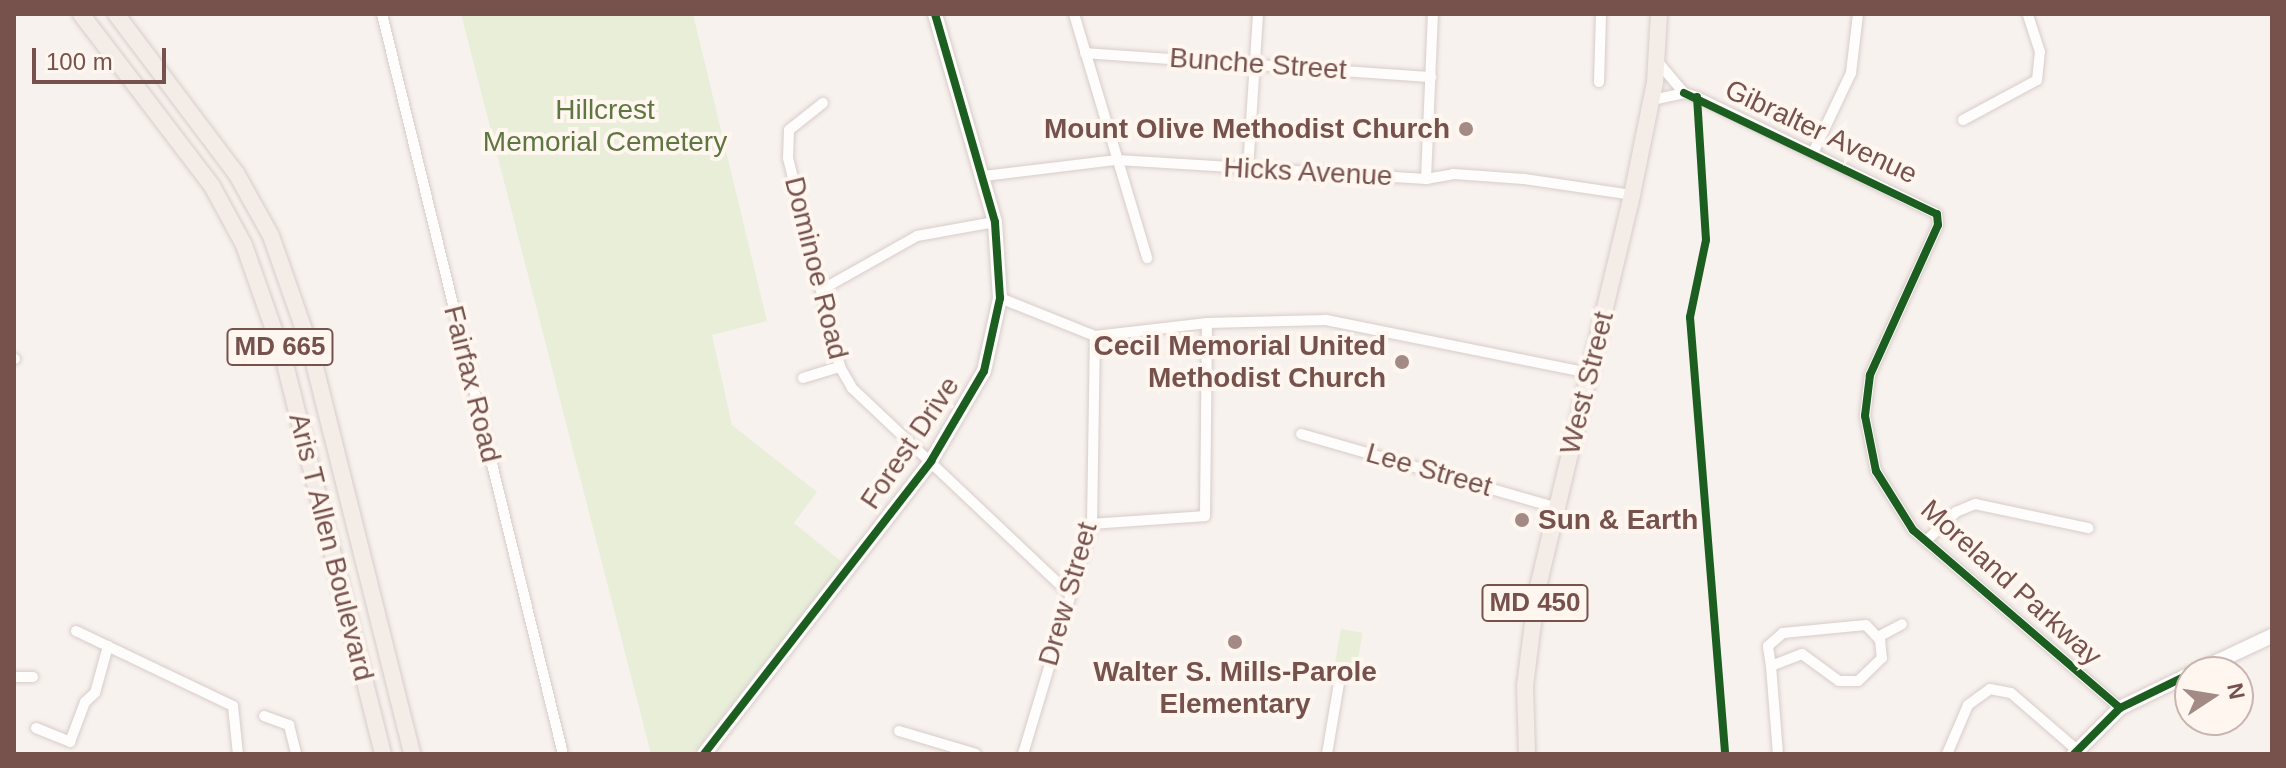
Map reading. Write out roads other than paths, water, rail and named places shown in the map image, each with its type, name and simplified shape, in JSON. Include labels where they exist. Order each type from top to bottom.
[{"type":"main road","name":"Aris T Allen Boulevard","points":[[81,14],[212,186],[244,245],[283,356],[383,754]]},
{"type":"main road","name":"Aris T Allen Boulevard","points":[[116,14],[236,173],[275,246],[317,373],[412,754]]},
{"type":"main road","name":"West Street","points":[[1527,754],[1529,646],[1557,508],[1652,100],[1659,14]]},
{"type":"street","name":"Fairfax Road","points":[[382,14],[563,754]]},
{"type":"street","name":"Forest Drive","points":[[704,754],[931,461],[984,371],[1000,298],[995,222],[935,14]]},
{"type":"street","points":[[1074,14],[1147,258]]},
{"type":"street","points":[[1248,169],[1258,14]]},
{"type":"street","points":[[1426,179],[1433,14]]},
{"type":"street","points":[[1599,82],[1601,14]]},
{"type":"street","points":[[1813,153],[1852,65],[1858,14]]},
{"type":"street","points":[[1963,120],[2031,87],[2040,73],[2040,52],[2028,14]]},
{"type":"street","name":"Bunche Street","points":[[1085,53],[1257,62],[1431,77]]},
{"type":"street","name":"Gibralter Avenue","points":[[1657,60],[1684,93],[1937,214]]},
{"type":"street","name":"Gibralter Avenue","points":[[1652,100],[1684,93]]},
{"type":"street","name":"Dominoe Road","points":[[823,103],[797,120],[788,137],[788,158],[840,367],[852,388],[1070,594]]},
{"type":"street","name":"Hicks Avenue","points":[[984,176],[1117,160],[1426,179],[1453,174],[1524,179],[1632,195]]},
{"type":"street","name":"Moreland Parkway","points":[[1937,214],[1938,225],[1875,362],[1865,416],[1868,442],[1886,493],[1926,541],[2120,708]]},
{"type":"street","points":[[823,289],[917,236],[995,222]]},
{"type":"street","points":[[1000,298],[1095,336],[1207,323],[1326,320],[1590,373]]},
{"type":"street","points":[[1092,524],[1205,516],[1207,323]]},
{"type":"street","name":"Drew Street","points":[[1023,754],[1092,524],[1095,336]]},
{"type":"street","points":[[803,378],[840,367]]},
{"type":"street","name":"Lee Street","points":[[1301,434],[1557,508]]},
{"type":"street","points":[[1926,541],[1965,505],[1975,504],[2088,528]]},
{"type":"street","points":[[1878,637],[1902,624]]},
{"type":"street","points":[[1771,666],[1802,654],[1849,684],[1880,662],[1878,637],[1866,625],[1783,633],[1768,646],[1778,754]]},
{"type":"street","points":[[76,631],[233,706],[238,754]]},
{"type":"street","points":[[2229,656],[2272,636]]},
{"type":"street","points":[[36,728],[70,742],[85,702],[95,693],[108,646]]},
{"type":"street","points":[[14,677],[33,677]]},
{"type":"street","points":[[1947,754],[1968,705],[1990,689],[2011,693],[2076,752],[2120,708],[2174,682]]},
{"type":"street","points":[[1327,754],[1339,683]]},
{"type":"street","points":[[264,716],[289,725],[296,754]]},
{"type":"street","points":[[899,731],[976,754]]},
{"type":"place","name":"Mount Olive Methodist Church","points":[[1466,129]]},
{"type":"place","name":"Cecil Memorial United Methodist Church","points":[[1402,362]]},
{"type":"place","name":"Sun & Earth","points":[[1522,520]]},
{"type":"place","name":"Walter S. Mills-Parole Elementary","points":[[1235,642]]},
{"type":"park label","name":"Hillcrest Memorial Cemetery","points":[[605,126]]}]
